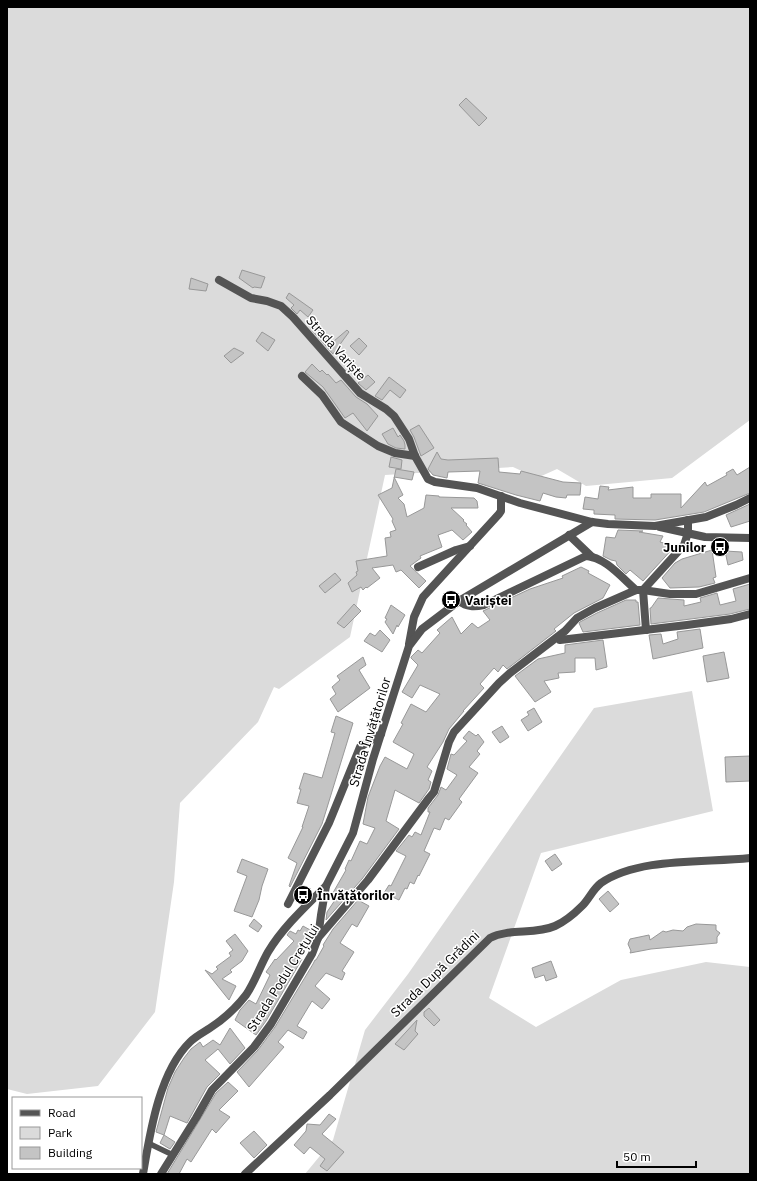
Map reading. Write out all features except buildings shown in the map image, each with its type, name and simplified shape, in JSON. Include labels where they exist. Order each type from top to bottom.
[{"type":"street","name":"Strada Variște","points":[[219,280],[251,298],[282,306],[360,393],[386,409],[394,416],[408,439],[415,456],[428,479],[434,482],[470,486],[520,503],[592,522],[655,526]]},
{"type":"street","points":[[302,376],[322,396],[341,422],[378,446],[395,453],[415,456]]},
{"type":"street","points":[[409,646],[414,617],[423,597],[499,514],[501,511],[501,496]]},
{"type":"street","points":[[655,526],[706,517],[736,506],[750,498]]},
{"type":"street","points":[[688,520],[688,533]]},
{"type":"street","name":"Strada Învățătorilor","points":[[318,938],[320,915],[326,886],[352,833],[409,646],[422,629],[459,601],[592,522]]},
{"type":"street","points":[[655,526],[705,537],[750,538]]},
{"type":"street","name":"Strada Podul Crețului","points":[[161,1174],[212,1090],[254,1047],[271,1024],[312,954],[318,938],[368,880],[434,792],[449,742],[459,725],[510,673],[564,631],[577,618],[595,608],[639,590],[684,545],[688,533]]},
{"type":"street","points":[[569,535],[592,557]]},
{"type":"street","points":[[418,567],[456,550],[471,546]]},
{"type":"street","points":[[459,601],[465,606],[471,607],[484,605],[586,556],[592,557],[606,564],[639,590],[670,594],[696,594],[750,578]]},
{"type":"street","points":[[639,590],[646,630]]},
{"type":"street","points":[[560,640],[721,621],[750,614]]},
{"type":"street","points":[[288,904],[329,823],[360,747],[381,734]]},
{"type":"street","name":"Strada După Grădini","points":[[245,1174],[330,1095],[490,938],[498,934],[543,929],[555,926],[583,906],[600,884],[613,876],[633,869],[657,865],[750,858]]},
{"type":"street","name":"Strada Învățătorilor","points":[[143,1174],[153,1119],[161,1093],[180,1055],[191,1041],[232,1011],[246,994],[269,951],[282,933],[326,886]]},
{"type":"lane","points":[[148,1143],[173,1155]]},
{"type":"green space","points":[[7,7],[750,7],[750,420],[672,478],[586,486],[557,469],[537,478],[513,467],[385,475],[350,637],[279,689],[274,687],[258,722],[180,803],[174,882],[155,1012],[98,1086],[27,1094],[7,1089]]},
{"type":"green space","points":[[692,691],[713,811],[541,853],[489,998],[536,1027],[621,980],[706,962],[750,967],[750,1174],[305,1174],[333,1140],[365,1030],[408,974],[594,708]]},
{"type":"place","name":"Junilor","points":[[720,547]]},
{"type":"place","name":"Variștei","points":[[451,600]]},
{"type":"place","name":"Învățătorilor","points":[[303,895]]}]
